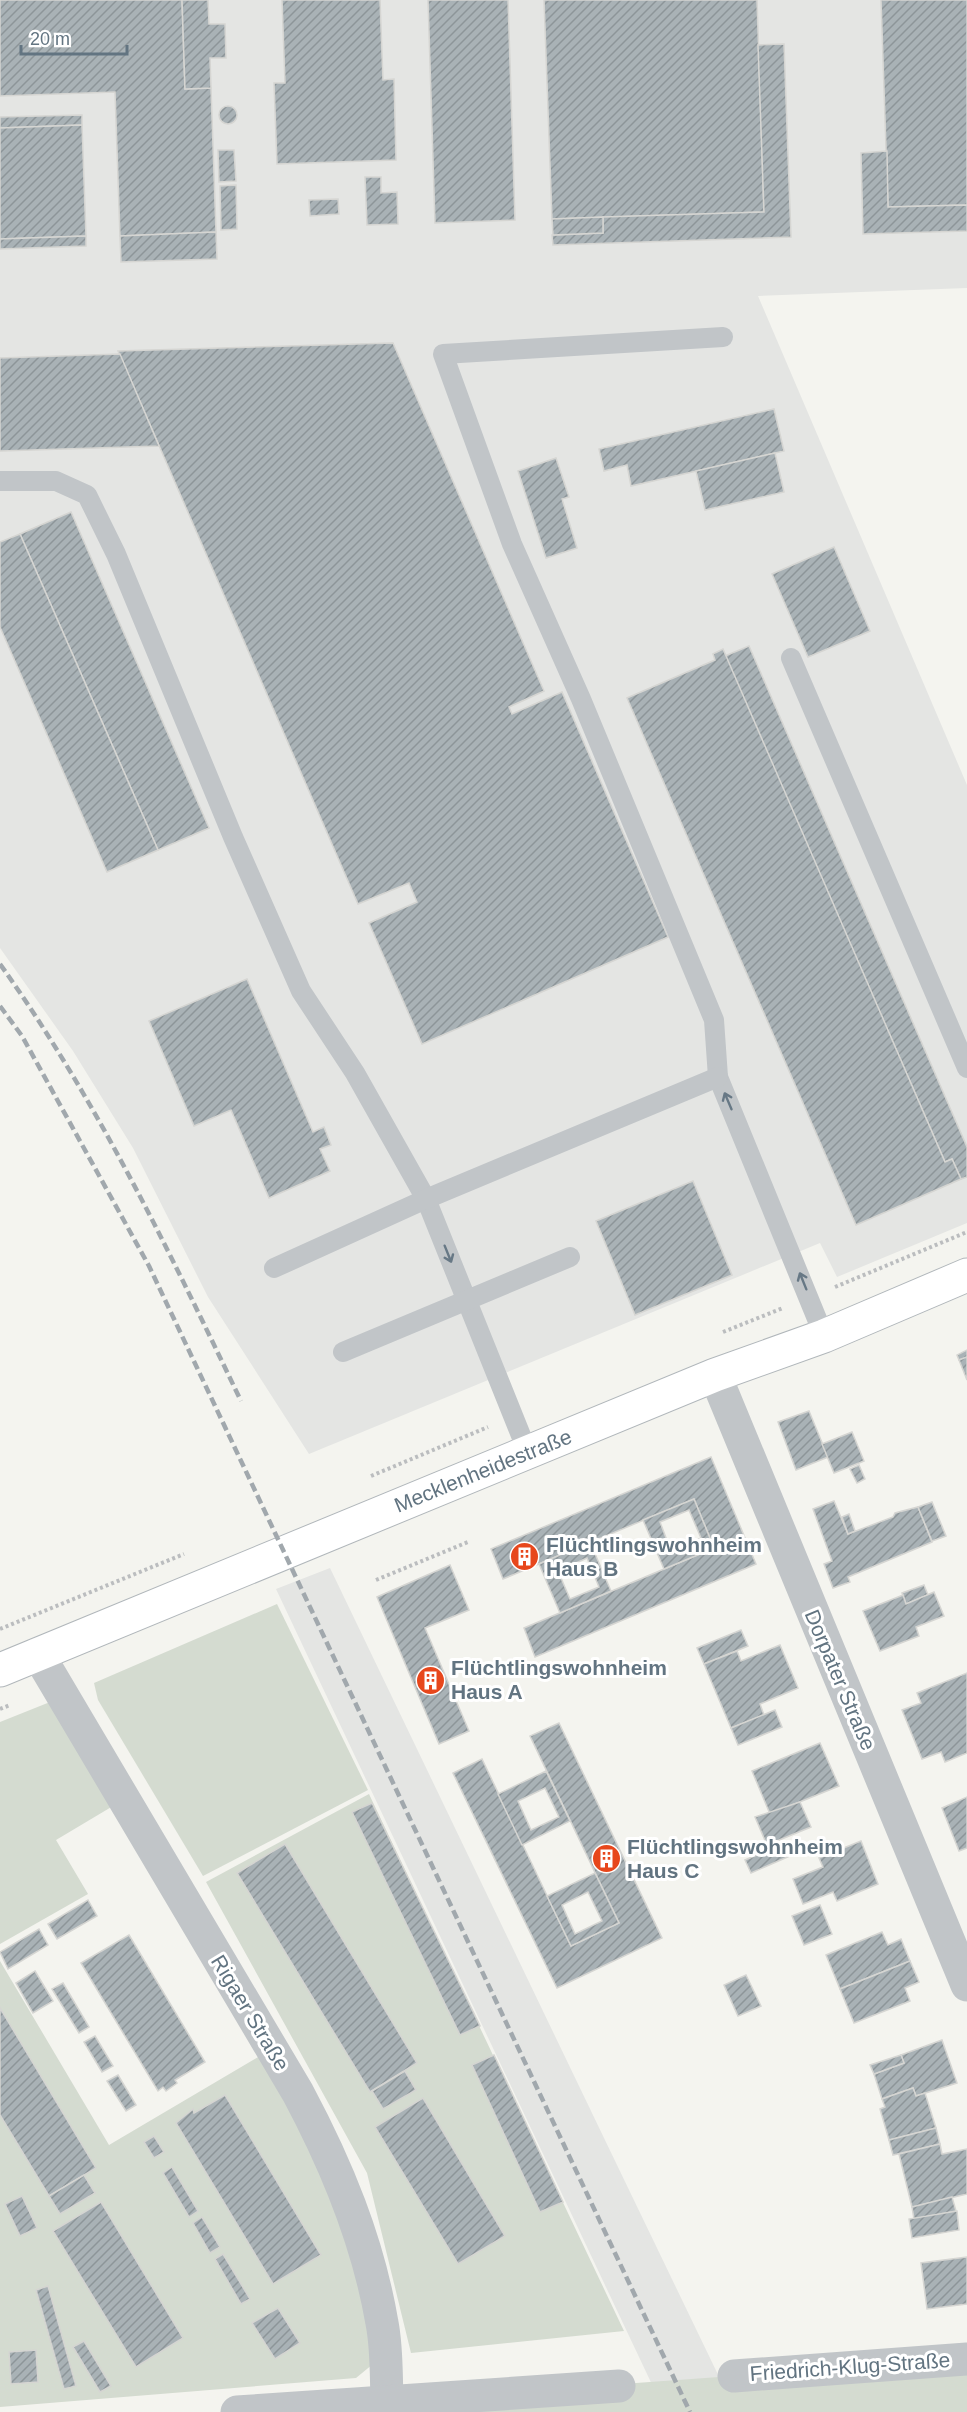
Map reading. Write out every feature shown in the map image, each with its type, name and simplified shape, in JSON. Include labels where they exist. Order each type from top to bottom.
[{"type":"main road","name":"Mecklenheidestraße","points":[[0,1670],[715,1375],[824,1336],[967,1275]]},
{"type":"street","name":"Dorpater Straße","points":[[715,1375],[967,1985]]},
{"type":"street","name":"Rigaer Straße","points":[[38,1654],[292,2083],[328,2148],[353,2211],[371,2273],[383,2325],[387,2400]]},
{"type":"street","name":"Friedrich-Klug-Straße","points":[[734,2376],[967,2359]]},
{"type":"street","points":[[237,2412],[619,2386]]},
{"type":"lane","points":[[723,337],[443,354],[512,544],[581,699],[714,1020],[718,1077],[824,1336]]},
{"type":"lane","points":[[0,481],[56,481],[87,495],[116,554],[233,837],[301,991],[355,1072],[426,1199],[528,1453]]},
{"type":"lane","points":[[791,658],[967,1068]]},
{"type":"lane","points":[[274,1268],[426,1199],[718,1077]]},
{"type":"lane","points":[[343,1352],[570,1257]]},
{"type":"path","points":[[376,1580],[468,1542]]},
{"type":"shaded area","points":[[0,0],[967,0],[967,288],[758,296],[967,785],[967,1223],[837,1277],[820,1243],[309,1454],[208,1297],[133,1148],[73,1051],[0,948]]},
{"type":"shaded area","points":[[330,1568],[736,2412],[665,2412],[276,1589]]},
{"type":"shaded area","points":[[277,1604],[368,1790],[203,1876],[98,1700],[94,1683]]},
{"type":"shaded area","points":[[50,1702],[113,1806],[56,1840],[88,1894],[0,1944],[0,1722]]},
{"type":"shaded area","points":[[369,1794],[624,2331],[411,2353],[367,2173],[206,1882]]},
{"type":"shaded area","points":[[0,1961],[109,2145],[265,2053],[354,2240],[373,2364],[356,2378],[0,2407]]},
{"type":"shaded area","points":[[967,2359],[967,2412],[237,2412]]},
{"type":"building","points":[[0,0],[182,0],[185,89],[211,88],[216,232],[120,236],[115,92],[0,96]]},
{"type":"building","points":[[182,0],[208,0],[209,24],[225,24],[226,58],[210,58],[211,88],[185,89]]},
{"type":"building","points":[[282,0],[380,0],[383,80],[394,79],[396,160],[277,164],[274,83],[285,83]]},
{"type":"building","points":[[428,0],[508,0],[515,220],[435,223]]},
{"type":"building","points":[[544,0],[757,0],[764,212],[552,219]]},
{"type":"building","points":[[881,0],[967,0],[967,205],[888,207]]},
{"type":"building","points":[[784,44],[791,237],[553,245],[552,235],[603,233],[603,217],[764,212],[758,45]]},
{"type":"building","points":[[228,106],[234,109],[237,115],[234,121],[228,124],[222,121],[219,115],[222,109]]},
{"type":"building","points":[[82,115],[82,125],[0,128],[0,117]]},
{"type":"building","points":[[82,125],[86,236],[0,239],[0,128]]},
{"type":"building","points":[[218,150],[234,150],[236,181],[219,182]]},
{"type":"building","points":[[887,151],[888,207],[967,205],[967,231],[863,234],[861,153]]},
{"type":"building","points":[[365,177],[381,177],[381,193],[397,192],[398,224],[367,225]]},
{"type":"building","points":[[236,185],[237,229],[221,230],[220,186]]},
{"type":"building","points":[[338,199],[339,214],[310,216],[309,200]]},
{"type":"building","points":[[603,217],[603,233],[553,235],[552,219]]},
{"type":"building","points":[[216,232],[217,259],[121,262],[120,236]]},
{"type":"building","points":[[86,236],[86,246],[0,249],[0,239]]},
{"type":"building","points":[[393,343],[544,691],[509,707],[512,714],[562,692],[668,937],[422,1044],[369,923],[417,902],[409,883],[358,904],[118,351]]},
{"type":"building","points":[[120,354],[159,446],[0,451],[0,358]]},
{"type":"building","points":[[774,409],[784,451],[631,486],[627,465],[604,471],[599,449]]},
{"type":"building","points":[[775,453],[784,492],[705,510],[696,471]]},
{"type":"building","points":[[556,458],[569,497],[562,499],[577,548],[546,558],[518,471]]},
{"type":"building","points":[[71,512],[209,828],[158,850],[20,534]]},
{"type":"building","points":[[20,534],[158,850],[107,872],[0,627],[0,542]]},
{"type":"building","points":[[834,547],[870,631],[808,657],[772,574]]},
{"type":"building","points":[[749,646],[967,1147],[967,1177],[961,1179],[952,1159],[945,1162],[725,656]]},
{"type":"building","points":[[723,649],[945,1162],[952,1159],[961,1179],[856,1225],[627,698],[715,660],[713,654]]},
{"type":"building","points":[[247,979],[313,1132],[324,1127],[331,1145],[320,1149],[330,1171],[269,1198],[231,1110],[194,1126],[149,1021]]},
{"type":"building","points":[[693,1181],[732,1275],[635,1315],[596,1221]]},
{"type":"building","points":[[967,1350],[967,1357],[959,1360],[957,1355]]},
{"type":"building","points":[[967,1357],[967,1380],[959,1360]]},
{"type":"building","points":[[809,1411],[828,1457],[796,1470],[778,1422]]},
{"type":"building","points":[[852,1432],[864,1461],[834,1473],[822,1444]]},
{"type":"building","name":"Flüchtlingswohnheim Haus B","points":[[711,1457],[756,1564],[535,1657],[524,1628],[714,1548],[694,1499],[503,1579],[491,1549]]},
{"type":"building","points":[[859,1465],[865,1479],[857,1483],[850,1469]]},
{"type":"building","points":[[694,1499],[714,1548],[664,1569],[643,1520]],"holes":[[[689,1510],[701,1538],[671,1551],[660,1522]]]},
{"type":"building","points":[[834,1501],[848,1534],[893,1517],[895,1513],[918,1507],[932,1542],[848,1577],[850,1582],[833,1588],[824,1564],[832,1561],[813,1509]]},
{"type":"building","points":[[932,1502],[946,1536],[932,1541],[918,1507]]},
{"type":"building","points":[[849,1514],[855,1531],[848,1534],[842,1517]]},
{"type":"building","points":[[590,1542],[611,1591],[560,1613],[539,1564]],"holes":[[[587,1558],[599,1587],[570,1599],[558,1571]]]},
{"type":"building","name":"Flüchtlingswohnheim Haus A","points":[[450,1565],[469,1610],[425,1628],[469,1731],[439,1744],[377,1597]]},
{"type":"building","points":[[924,1585],[928,1595],[906,1604],[902,1593]]},
{"type":"building","points":[[934,1592],[944,1616],[916,1627],[919,1636],[880,1651],[863,1611],[903,1595],[906,1604]]},
{"type":"building","points":[[741,1630],[748,1646],[704,1664],[697,1648]]},
{"type":"building","points":[[780,1645],[798,1688],[760,1704],[764,1715],[731,1728],[704,1664],[737,1651],[741,1661]]},
{"type":"building","points":[[967,1673],[967,1753],[945,1762],[941,1752],[922,1759],[902,1710],[921,1703],[917,1693]]},
{"type":"building","points":[[775,1710],[782,1727],[738,1745],[731,1728]]},
{"type":"building","name":"Flüchtlingswohnheim Haus C","points":[[559,1723],[662,1938],[557,1988],[453,1773],[482,1759],[571,1946],[619,1923],[530,1736]]},
{"type":"building","points":[[820,1743],[839,1786],[770,1814],[752,1771]]},
{"type":"building","points":[[546,1771],[570,1821],[522,1845],[498,1794]],"holes":[[[545,1788],[559,1817],[531,1830],[518,1801]]]},
{"type":"building","points":[[967,1797],[967,1848],[959,1851],[942,1808]]},
{"type":"building","points":[[800,1802],[811,1827],[767,1845],[755,1817]]},
{"type":"building","points":[[372,1803],[480,2026],[460,2035],[352,1812]]},
{"type":"building","points":[[861,1841],[878,1884],[837,1901],[833,1892],[803,1904],[793,1879],[823,1867],[819,1858]]},
{"type":"building","points":[[787,1842],[792,1855],[751,1873],[745,1860]]},
{"type":"building","points":[[285,1844],[417,2063],[370,2092],[237,1873]]},
{"type":"building","points":[[595,1873],[619,1923],[571,1946],[547,1896]],"holes":[[[588,1892],[602,1921],[575,1934],[562,1905]]]},
{"type":"building","points":[[88,1900],[97,1916],[57,1939],[48,1924]]},
{"type":"building","points":[[820,1905],[832,1934],[804,1945],[792,1916]]},
{"type":"building","points":[[39,1929],[48,1945],[8,1969],[0,1952]]},
{"type":"building","points":[[882,1932],[888,1945],[901,1939],[910,1961],[840,1989],[826,1955]]},
{"type":"building","points":[[129,1935],[205,2062],[175,2080],[177,2083],[166,2091],[163,2087],[158,2091],[81,1963]]},
{"type":"building","points":[[910,1961],[919,1982],[905,1988],[910,2001],[854,2023],[840,1989]]},
{"type":"building","points":[[35,1971],[53,2001],[33,2013],[16,1983]]},
{"type":"building","points":[[746,1975],[761,2006],[738,2016],[724,1985]]},
{"type":"building","points":[[63,1983],[89,2027],[79,2033],[52,1989]]},
{"type":"building","points":[[0,2008],[96,2168],[49,2196],[0,2115]]},
{"type":"building","points":[[95,2036],[113,2066],[102,2072],[84,2042]]},
{"type":"building","points":[[942,2040],[957,2083],[916,2096],[913,2088],[882,2099],[874,2074],[904,2063],[901,2055]]},
{"type":"building","points":[[494,2055],[563,2202],[540,2212],[472,2065]]},
{"type":"building","points":[[901,2055],[904,2063],[874,2074],[870,2065]]},
{"type":"building","points":[[405,2071],[416,2090],[383,2109],[372,2091]]},
{"type":"building","points":[[118,2075],[136,2105],[126,2111],[107,2081]]},
{"type":"building","points":[[913,2088],[916,2096],[925,2093],[936,2128],[889,2140],[880,2109],[885,2107],[882,2099]]},
{"type":"building","points":[[225,2095],[321,2255],[273,2284],[176,2123],[193,2109],[194,2113]]},
{"type":"building","points":[[423,2098],[505,2236],[458,2264],[375,2127]]},
{"type":"building","points":[[936,2128],[940,2144],[893,2155],[889,2140]]},
{"type":"building","points":[[154,2136],[164,2152],[154,2158],[144,2142]]},
{"type":"building","points":[[940,2144],[942,2154],[967,2149],[967,2194],[912,2207],[899,2154]]},
{"type":"building","points":[[172,2167],[198,2211],[189,2217],[163,2173]]},
{"type":"building","points":[[84,2175],[95,2193],[60,2214],[49,2196]]},
{"type":"building","points":[[22,2196],[37,2228],[20,2236],[5,2204]]},
{"type":"building","points":[[952,2197],[956,2211],[914,2219],[912,2207]]},
{"type":"building","points":[[101,2202],[183,2338],[136,2367],[53,2231]]},
{"type":"building","points":[[957,2211],[959,2230],[912,2238],[909,2219]]},
{"type":"building","points":[[202,2217],[220,2247],[210,2253],[193,2223]]},
{"type":"building","points":[[223,2254],[250,2299],[241,2304],[215,2259]]},
{"type":"building","points":[[967,2257],[967,2304],[927,2309],[921,2263]]},
{"type":"building","points":[[48,2286],[76,2386],[64,2389],[36,2290]]},
{"type":"building","points":[[278,2308],[300,2343],[275,2359],[252,2323]]},
{"type":"building","points":[[84,2341],[111,2386],[100,2392],[73,2347]]},
{"type":"building","points":[[36,2350],[38,2382],[11,2384],[9,2352]]},
{"type":"railway","points":[[0,964],[100,1122],[159,1233],[241,1401]]},
{"type":"railway","points":[[0,1006],[22,1036],[149,1266],[690,2412]]},
{"type":"place","name":"Flüchtlingswohnheim Haus B","points":[[525,1557]]},
{"type":"place","name":"Flüchtlingswohnheim Haus A","points":[[430,1680]]},
{"type":"place","name":"Flüchtlingswohnheim Haus C","points":[[606,1859]]}]
